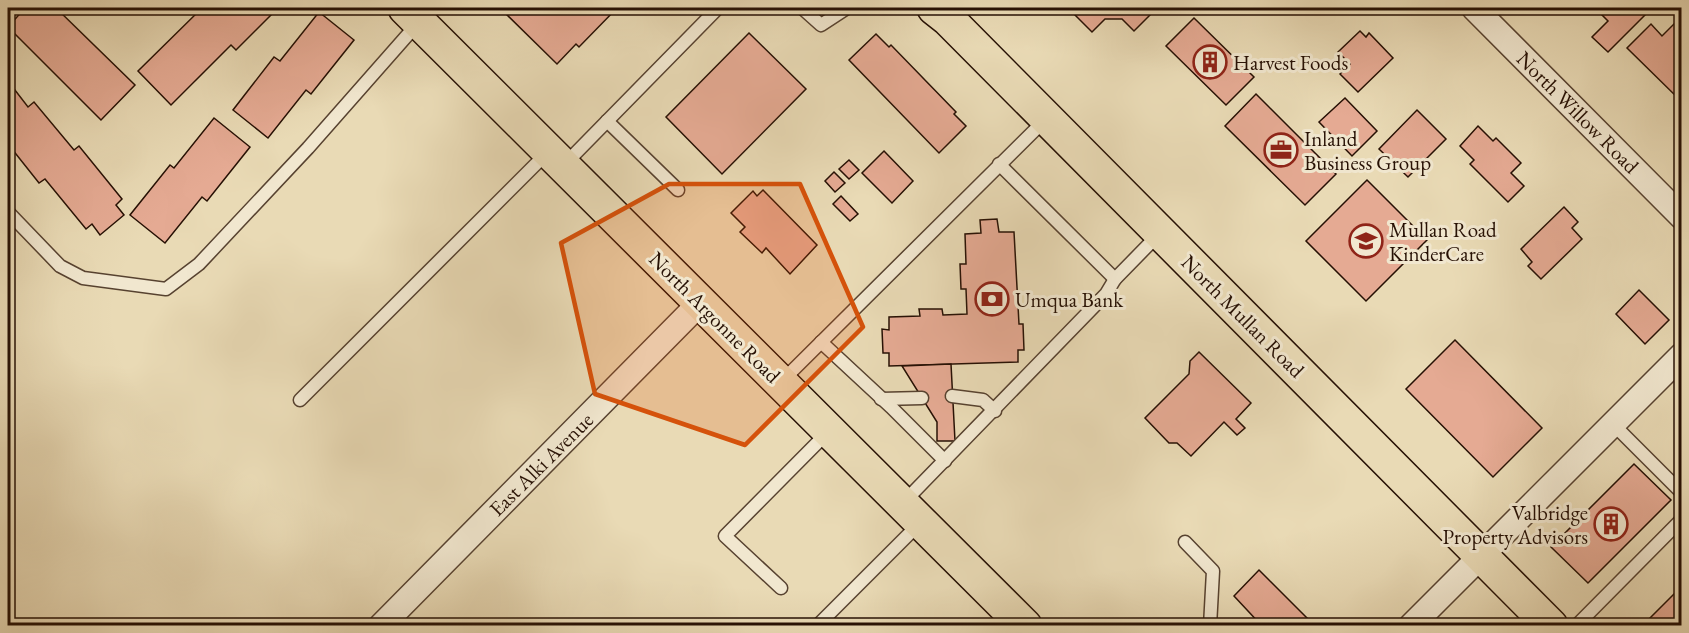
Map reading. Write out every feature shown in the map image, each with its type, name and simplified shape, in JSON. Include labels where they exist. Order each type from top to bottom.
[{"type":"main road","name":"North Mullan Road","points":[[934,8],[1047,118],[1482,555],[1539,618]]},
{"type":"main road","name":"North Argonne Road","points":[[412,14],[1024,626]]},
{"type":"street","name":"North Willow Road","points":[[1474,8],[1682,217]]},
{"type":"street","name":"East Alki Avenue","points":[[381,626],[700,303]]},
{"type":"street","points":[[1411,626],[1613,424],[1678,366]]},
{"type":"lane","points":[[300,400],[556,158],[607,121],[718,8]]},
{"type":"lane","points":[[802,8],[821,25],[847,8]]},
{"type":"lane","points":[[8,212],[60,266],[83,278],[166,289],[199,264],[308,148],[412,14]]},
{"type":"lane","points":[[781,382],[1047,118]]},
{"type":"lane","points":[[607,121],[678,190]]},
{"type":"lane","points":[[999,164],[1115,279]]},
{"type":"lane","points":[[818,626],[911,513],[945,461],[1106,294],[1115,279],[1160,232]]},
{"type":"lane","points":[[821,342],[945,461]]},
{"type":"lane","points":[[952,396],[983,400],[995,411]]},
{"type":"lane","points":[[881,399],[922,398]]},
{"type":"lane","points":[[1613,424],[1682,493]]},
{"type":"lane","points":[[781,588],[725,536],[829,431]]},
{"type":"lane","points":[[1576,626],[1682,519]]},
{"type":"lane","points":[[1185,542],[1213,572],[1210,626]]},
{"type":"highlighted area","points":[[669,184],[800,184],[863,327],[745,445],[595,394],[561,243]]},
{"type":"building","points":[[25,8],[56,8],[135,85],[101,120],[8,27]]},
{"type":"building","points":[[202,8],[206,12],[211,8],[278,8],[236,50],[231,45],[171,105],[138,71]]},
{"type":"building","points":[[617,8],[579,47],[576,44],[557,64],[501,9]]},
{"type":"building","points":[[1068,8],[1157,8],[1134,31],[1122,19],[1105,19],[1092,32]]},
{"type":"building","points":[[1595,8],[1651,9],[1608,52],[1592,37],[1608,21]]},
{"type":"building","points":[[319,12],[354,40],[311,94],[306,90],[268,138],[233,110],[274,57],[280,61]]},
{"type":"building","points":[[1682,16],[1682,50],[1679,52],[1682,55],[1682,102],[1627,48],[1651,24],[1662,36]]},
{"type":"building","name":"Harvest Foods","points":[[1194,18],[1254,77],[1226,105],[1166,46]]},
{"type":"building","points":[[1360,31],[1366,37],[1369,33],[1393,58],[1358,92],[1340,74],[1350,64],[1338,52]]},
{"type":"building","points":[[749,33],[806,89],[722,174],[666,117]]},
{"type":"building","points":[[876,34],[889,47],[891,45],[956,112],[954,114],[966,126],[939,153],[849,60]]},
{"type":"building","points":[[8,81],[28,107],[34,102],[74,150],[79,146],[122,199],[116,205],[124,215],[100,235],[92,224],[86,229],[45,179],[39,183],[8,144]]},
{"type":"building","name":"Inland Business Group","points":[[1256,94],[1336,174],[1305,205],[1225,126]]},
{"type":"building","points":[[1345,98],[1377,131],[1352,156],[1319,122]]},
{"type":"building","points":[[1417,110],[1446,139],[1408,177],[1379,149]]},
{"type":"building","points":[[214,118],[250,147],[207,201],[202,197],[165,243],[130,215],[170,165],[174,168]]},
{"type":"building","points":[[1478,126],[1493,141],[1496,138],[1521,163],[1511,173],[1524,186],[1508,202],[1470,164],[1474,160],[1460,146]]},
{"type":"building","points":[[884,151],[913,181],[892,203],[862,173]]},
{"type":"building","points":[[849,160],[859,170],[849,179],[839,169]]},
{"type":"building","points":[[834,172],[845,183],[835,192],[825,181]]},
{"type":"building","name":"Mullan Road KinderCare","points":[[1367,180],[1427,240],[1366,301],[1306,241]]},
{"type":"building","points":[[763,190],[817,245],[790,274],[766,248],[762,253],[740,232],[745,227],[731,213],[753,191],[757,196]]},
{"type":"building","points":[[841,196],[858,214],[850,221],[833,204]]},
{"type":"building","points":[[1564,207],[1578,222],[1572,228],[1582,239],[1541,279],[1528,266],[1532,262],[1521,249]]},
{"type":"building","name":"Umqua Bank","points":[[997,219],[999,232],[1014,232],[1019,324],[1023,324],[1024,350],[1018,350],[1018,362],[889,366],[889,353],[883,353],[882,329],[889,330],[889,317],[920,316],[919,309],[942,309],[943,315],[967,314],[966,289],[961,289],[960,264],[966,264],[965,234],[981,233],[980,220]]},
{"type":"building","points":[[1639,290],[1669,320],[1645,344],[1616,314]]},
{"type":"building","points":[[1455,340],[1542,428],[1493,477],[1406,389]]},
{"type":"building","points":[[1199,352],[1251,403],[1236,419],[1245,428],[1237,435],[1224,422],[1191,456],[1177,443],[1169,443],[1145,418],[1189,374],[1190,361]]},
{"type":"building","points":[[951,364],[955,441],[937,441],[937,422],[902,366]]},
{"type":"building","name":"Valbridge Property Advisors","points":[[1634,464],[1671,500],[1588,583],[1551,547]]},
{"type":"building","points":[[1259,570],[1315,626],[1262,626],[1234,596]]},
{"type":"building","points":[[1682,586],[1682,626],[1642,626]]},
{"type":"place","name":"Harvest Foods","points":[[1210,62]]},
{"type":"place","name":"Inland Business Group","points":[[1281,150]]},
{"type":"place","name":"Mullan Road KinderCare","points":[[1366,241]]},
{"type":"place","name":"Umqua Bank","points":[[992,299]]},
{"type":"place","name":"Valbridge Property Advisors","points":[[1611,524]]}]
